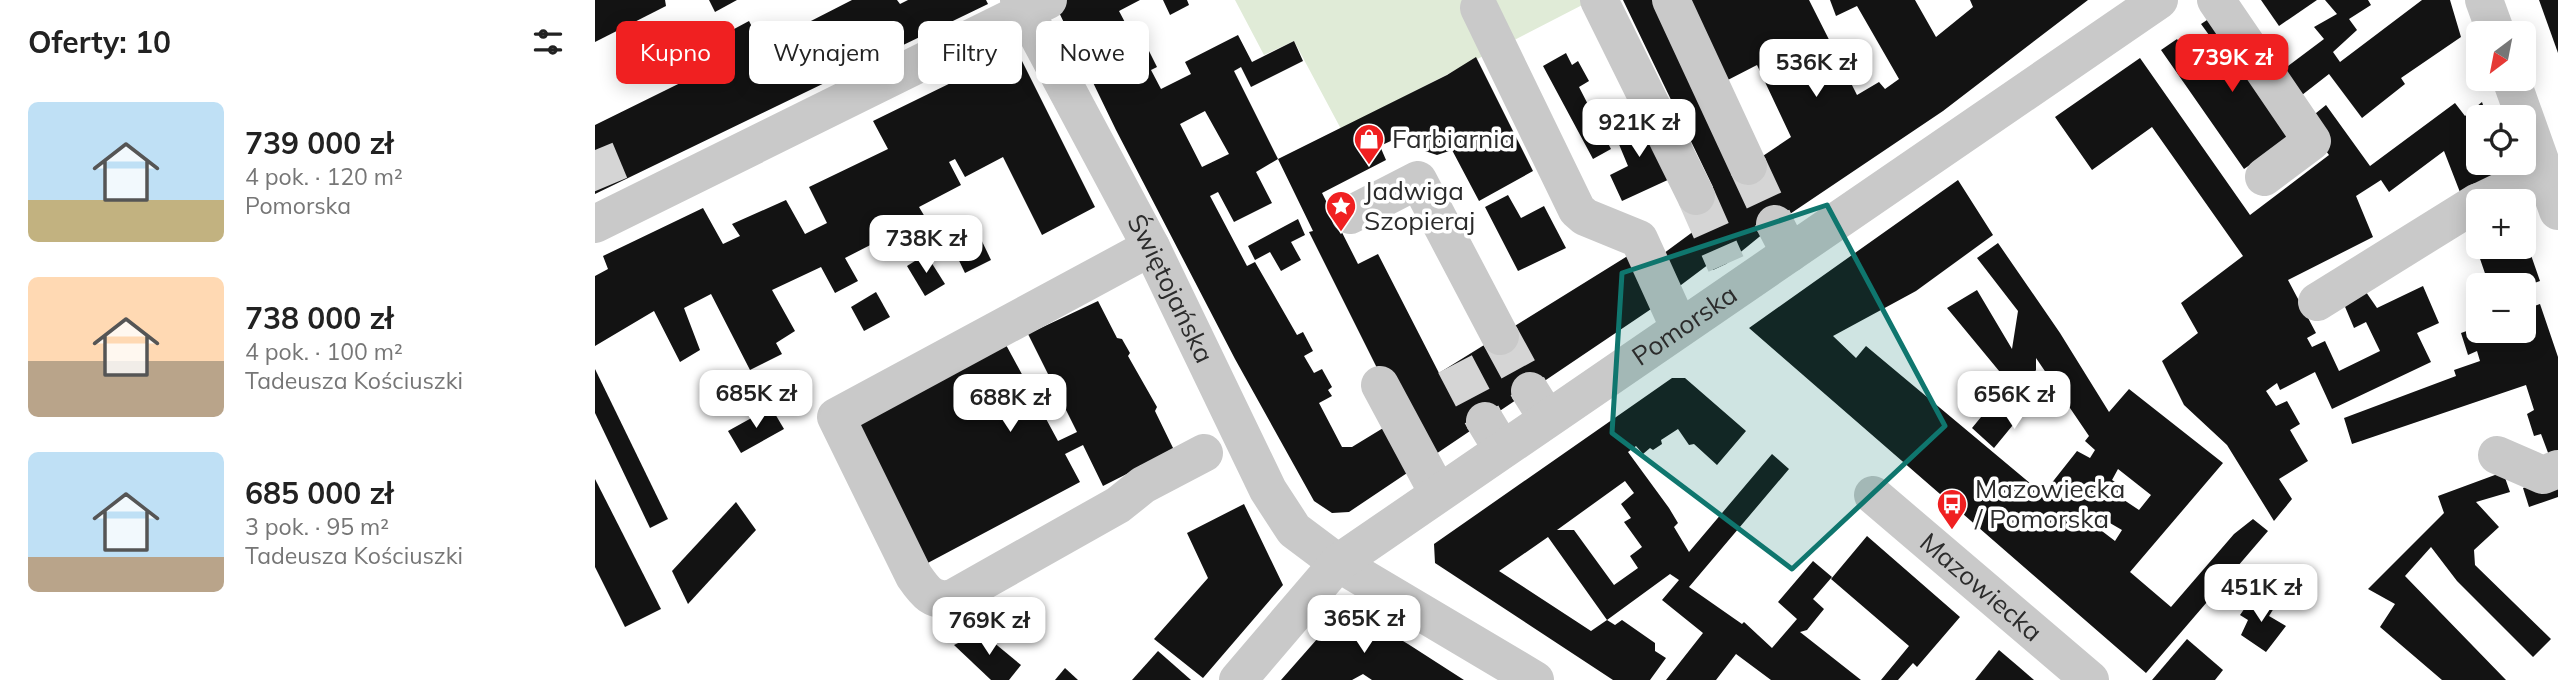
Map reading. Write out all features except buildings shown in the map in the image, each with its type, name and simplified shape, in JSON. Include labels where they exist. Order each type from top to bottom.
[{"type":"street","points":[[1599,0],[1696,196]]},
{"type":"street","points":[[1671,0],[1748,166]]},
{"type":"street","name":"Pomorska","points":[[1238,680],[1338,563],[1438,493],[1493,435],[1539,405],[1637,356],[1679,327],[1734,275],[1782,239],[2159,0]]},
{"type":"street","points":[[2216,0],[2312,141],[2264,177]]},
{"type":"street","points":[[2484,0],[2492,21]]},
{"type":"street","points":[[609,207],[1031,4]]},
{"type":"street","name":"Świętojańska","points":[[1031,4],[1269,490],[1294,530],[1338,563],[1535,680]]},
{"type":"street","points":[[1479,8],[1577,210],[1585,217],[1639,239],[1679,327]]},
{"type":"street","points":[[2515,91],[2558,211]]},
{"type":"street","points":[[2506,189],[2543,171]]},
{"type":"street","points":[[1350,215],[1418,180],[1500,337]]},
{"type":"street","points":[[2317,302],[2466,210]]},
{"type":"street","points":[[1151,247],[836,417],[914,576],[925,593],[944,601],[1118,505],[1143,485],[1204,453]]},
{"type":"street","points":[[1380,385],[1438,493]]},
{"type":"street","points":[[2497,455],[2543,475],[2558,469]]},
{"type":"street","name":"Mazowiecka","points":[[1873,495],[2090,680]]},
{"type":"highlighted area","points":[[1827,205],[1945,426],[1792,569],[1612,433],[1622,273]]},
{"type":"green space","points":[[1235,0],[1590,1],[1341,129],[1294,41],[1264,55]]},
{"type":"tunnel","points":[[595,150],[610,186]]},
{"type":"tunnel","points":[[1748,166],[1775,224]]},
{"type":"tunnel","points":[[1696,196],[1726,264]]},
{"type":"tunnel","points":[[1500,336],[1530,391]]},
{"type":"tunnel","points":[[1455,364],[1485,421]]},
{"type":"place","name":"Farbiarnia","points":[[1369,166]]},
{"type":"place","name":"Jadwiga Szopieraj","points":[[1341,233]]},
{"type":"place","name":"Mazowiecka / Pomorska","points":[[1952,531]]}]
